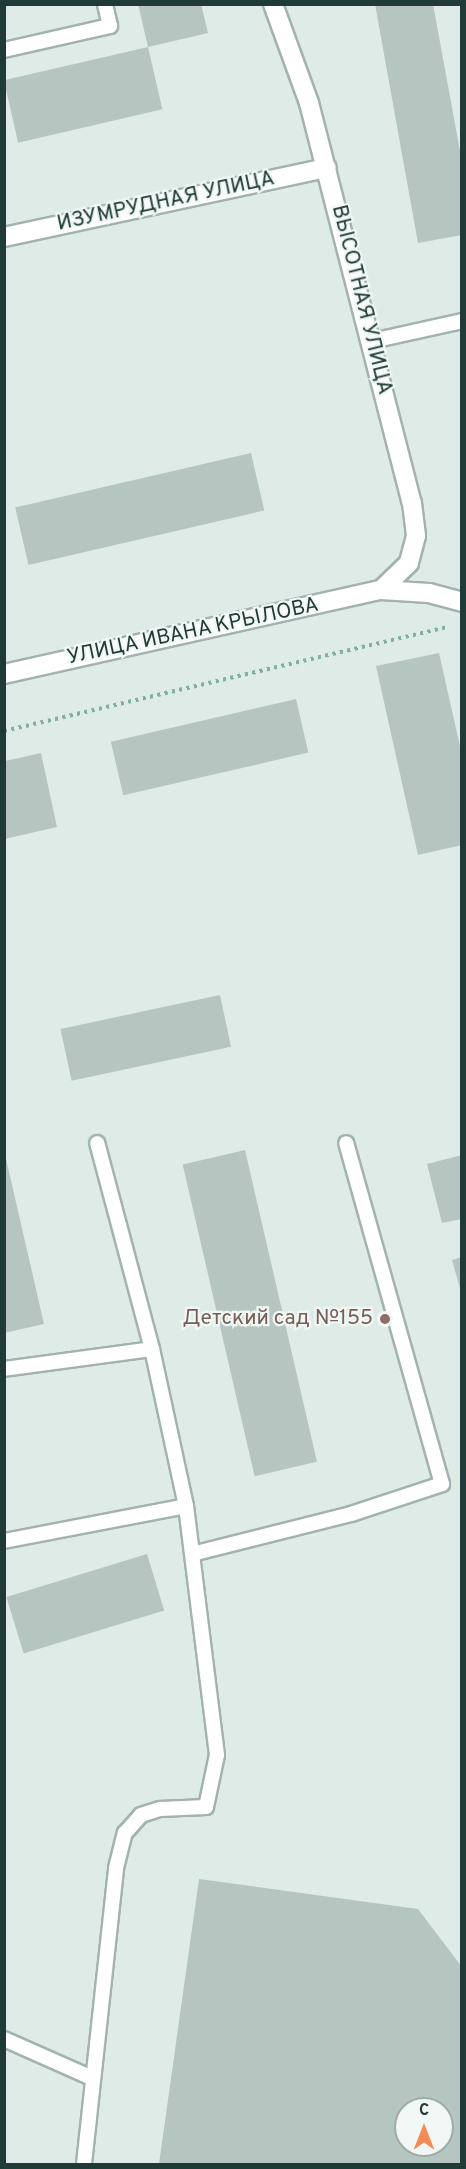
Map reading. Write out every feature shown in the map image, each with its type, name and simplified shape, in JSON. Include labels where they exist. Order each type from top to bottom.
[{"type":"street","name":"ВЫСОТНАЯ УЛИЦА","points":[[273,4],[309,103],[372,340],[412,503],[416,536],[409,563],[381,590]]},
{"type":"street","name":"ИЗУМРУДНАЯ УЛИЦА","points":[[4,237],[327,168]]},
{"type":"street","name":"УЛИЦА ИВАНА КРЫЛОВА","points":[[4,674],[381,590],[429,593],[462,602]]},
{"type":"lane","points":[[4,50],[110,26],[105,4]]},
{"type":"lane","points":[[372,340],[462,321]]},
{"type":"lane","points":[[84,2164],[116,1868],[125,1833],[141,1815],[160,1809],[206,1807],[217,1755],[186,1506],[152,1349],[97,1143]]},
{"type":"lane","points":[[192,1554],[351,1514],[442,1484],[346,1143]]},
{"type":"lane","points":[[4,1369],[152,1349]]},
{"type":"lane","points":[[4,1541],[186,1506]]},
{"type":"lane","points":[[4,2039],[92,2078]]},
{"type":"path","points":[[4,731],[448,627]]},
{"type":"building","points":[[138,4],[201,4],[208,33],[148,47]]},
{"type":"building","points":[[375,4],[433,4],[462,162],[462,235],[418,243]]},
{"type":"building","points":[[148,47],[162,109],[18,143],[4,80]]},
{"type":"building","points":[[251,453],[264,510],[28,565],[15,507]]},
{"type":"building","points":[[439,653],[462,755],[462,845],[418,855],[376,666]]},
{"type":"building","points":[[296,699],[308,753],[123,795],[111,742]]},
{"type":"building","points":[[41,753],[57,827],[5,839],[5,761]]},
{"type":"building","points":[[220,995],[231,1047],[72,1081],[61,1029]]},
{"type":"building","points":[[4,1150],[44,1324],[4,1333]]},
{"type":"building","points":[[245,1150],[317,1462],[255,1476],[183,1164]]},
{"type":"building","points":[[462,1155],[462,1219],[442,1223],[427,1164]]},
{"type":"building","points":[[462,1257],[462,1292],[461,1292],[452,1260]]},
{"type":"building","points":[[147,1554],[164,1610],[24,1653],[6,1597]]},
{"type":"building","points":[[199,1879],[418,1909],[462,1967],[462,2164],[159,2164]]},
{"type":"place","name":"Детский сад №155","points":[[385,1319]]}]
